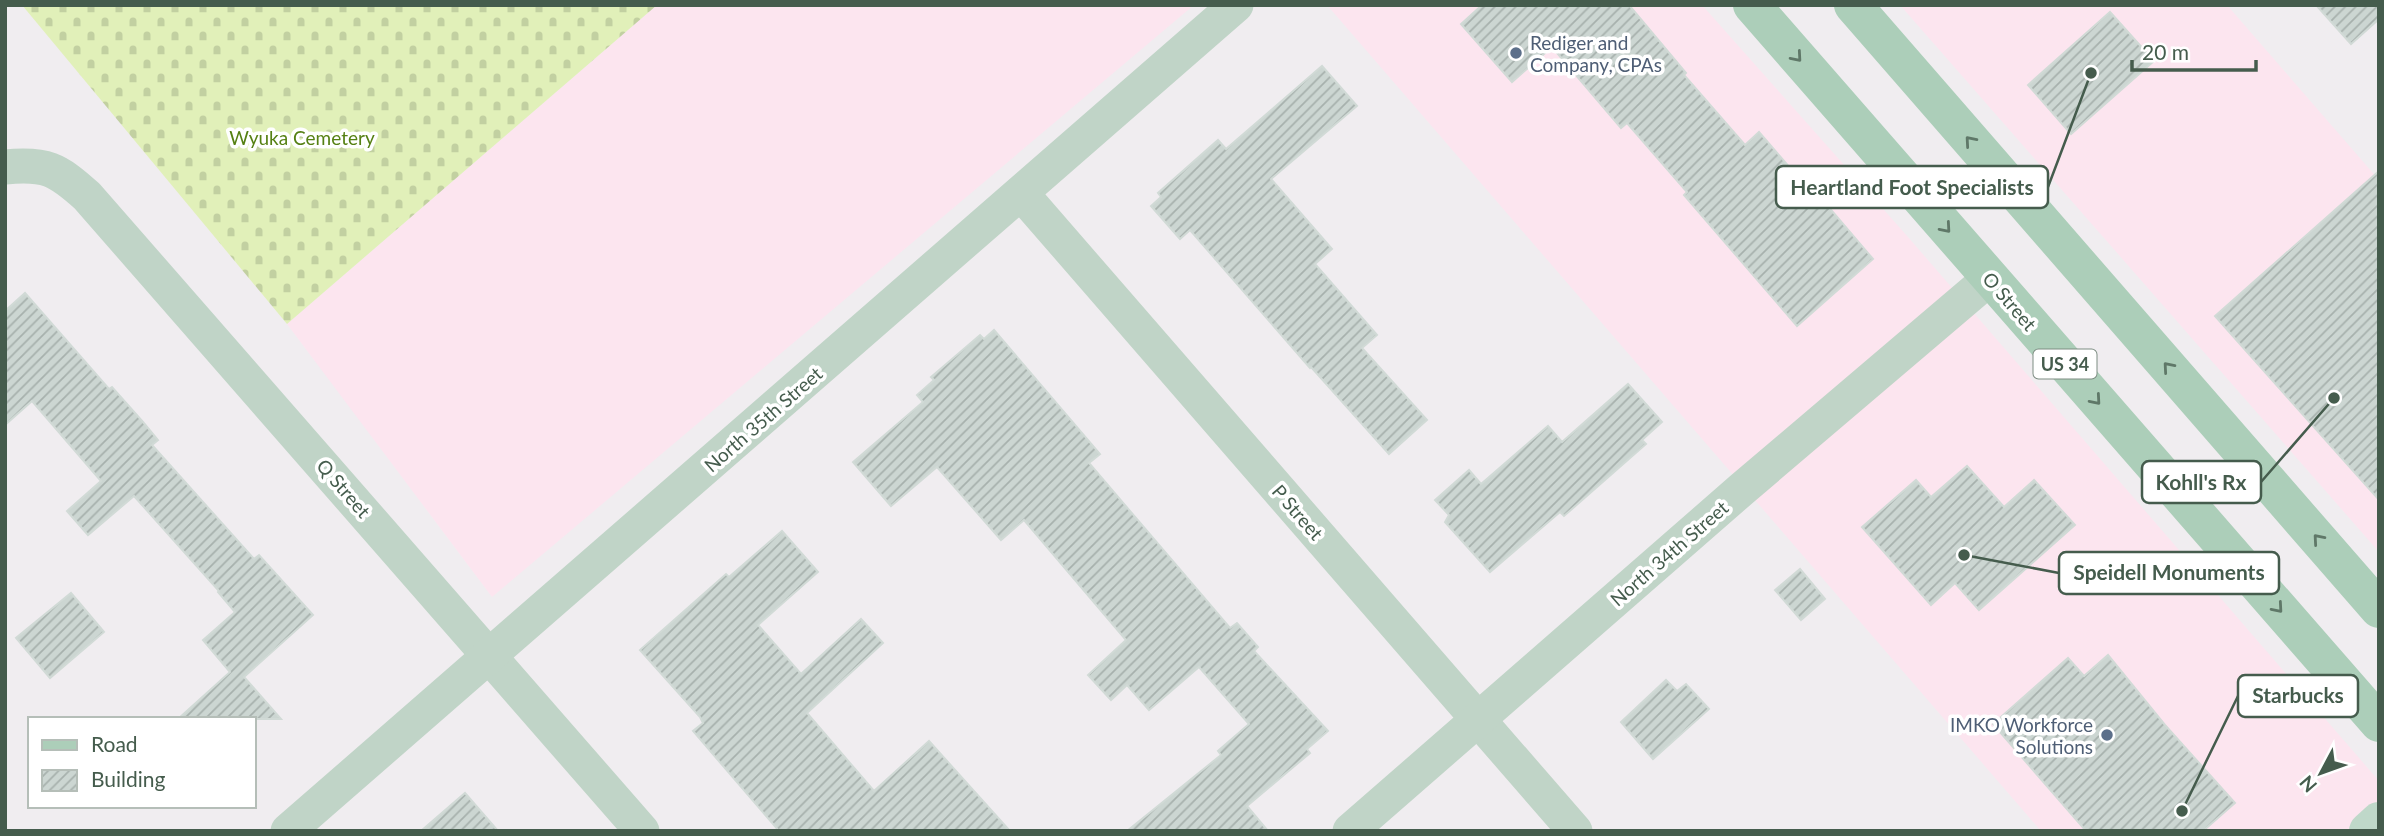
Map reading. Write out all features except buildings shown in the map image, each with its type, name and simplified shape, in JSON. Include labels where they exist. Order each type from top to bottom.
[{"type":"main road","name":"O Street","points":[[1752,5],[2379,723]]},
{"type":"main road","points":[[1853,5],[2379,609]]},
{"type":"main road","points":[[2368,831],[2379,821]]},
{"type":"street","name":"North 35th Street","points":[[288,831],[1236,5]]},
{"type":"street","name":"Q Street","points":[[19,166],[54,170],[73,184],[110,221],[642,831]]},
{"type":"street","name":"P Street","points":[[1021,193],[1575,831]]},
{"type":"street","name":"North 34th Street","points":[[1350,831],[1742,489],[1990,278]]},
{"type":"shaded area","points":[[657,5],[1194,5],[492,597],[287,324]]},
{"type":"shaded area","points":[[1327,5],[1702,5],[1908,237],[2379,781],[2379,831],[2041,831]]},
{"type":"shaded area","points":[[1900,5],[2227,5],[2379,180],[2379,552]]},
{"type":"green space","name":"Wyuka Cemetery","points":[[22,5],[657,5],[287,324]]},
{"type":"place","name":"Rediger and Company, CPAs","points":[[1516,53]]},
{"type":"place","name":"Heartland Foot Specialists","points":[[2091,73]]},
{"type":"place","name":"Kohll's Rx","points":[[2334,398]]},
{"type":"place","name":"Speidell Monuments","points":[[1964,555]]},
{"type":"place","name":"IMKO Workforce Solutions","points":[[2107,735]]},
{"type":"place","name":"Starbucks","points":[[2182,811]]}]
